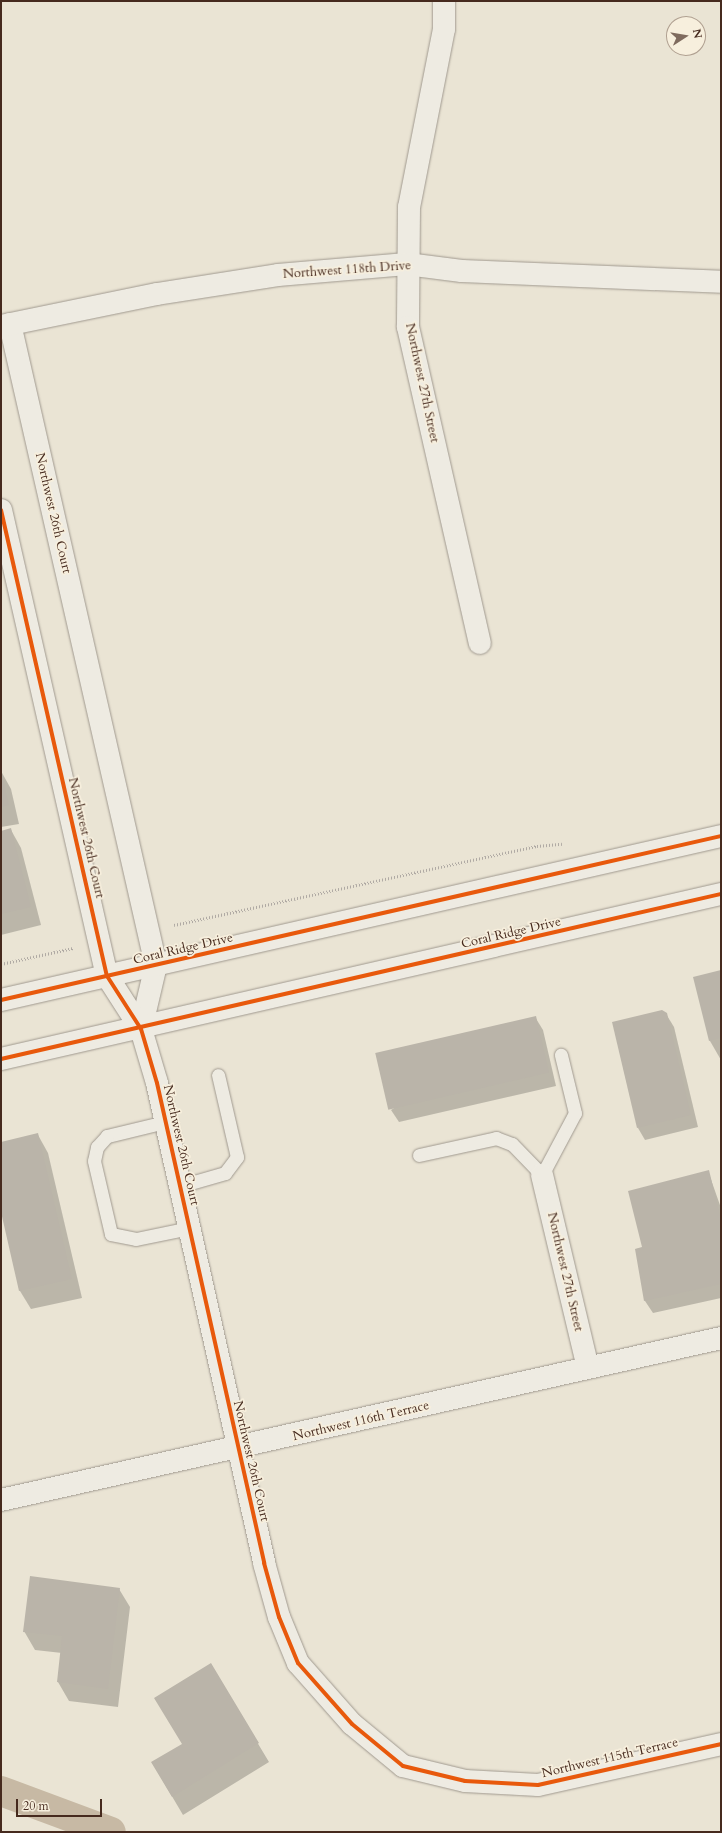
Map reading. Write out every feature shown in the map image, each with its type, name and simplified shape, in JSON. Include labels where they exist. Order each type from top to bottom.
[{"type":"street","name":"Northwest 27th Street","points":[[444,1],[444,30],[409,207],[407,264],[408,327],[480,642]]},
{"type":"street","name":"Northwest 118th Drive","points":[[6,325],[157,294],[270,276],[407,264],[462,271],[721,282]]},
{"type":"street","name":"Northwest 26th Court","points":[[6,325],[156,965],[141,1029]]},
{"type":"street","name":"Northwest 26th Court","points":[[1,510],[107,976],[141,1029],[165,1122],[238,1449],[279,1617],[298,1663],[352,1724]]},
{"type":"street","name":"Coral Ridge Drive","points":[[1,1000],[721,836]]},
{"type":"street","name":"Coral Ridge Drive","points":[[1,1059],[141,1029],[721,894]]},
{"type":"street","name":"Northwest 27th Street","points":[[542,1175],[588,1368]]},
{"type":"street","name":"Northwest 116th Terrace","points":[[1,1500],[238,1449],[721,1338]]},
{"type":"street","name":"Northwest 115th Terrace","points":[[352,1724],[403,1766],[465,1782],[538,1785],[721,1744]]},
{"type":"lane","points":[[419,1155],[496,1138],[512,1144],[542,1175],[575,1113],[561,1055]]},
{"type":"lane","points":[[180,1186],[225,1173],[237,1157],[218,1074]]},
{"type":"lane","points":[[165,1122],[107,1136],[97,1147],[94,1161],[111,1234],[136,1239],[189,1228]]},
{"type":"path","points":[[147,931],[537,846],[566,844]]},
{"type":"path","points":[[1,964],[99,942]]},
{"type":"building","points":[[1,771],[9,805],[1,807]]},
{"type":"building","points":[[11,828],[31,907],[1,914],[1,831]]},
{"type":"building","points":[[721,970],[721,1038],[709,1041],[693,977]]},
{"type":"building","points":[[662,1010],[667,1013],[691,1115],[637,1128],[612,1022]]},
{"type":"building","points":[[536,1016],[549,1073],[388,1110],[375,1053]]},
{"type":"building","points":[[38,1133],[72,1279],[19,1291],[1,1212],[1,1142]]},
{"type":"building","points":[[709,1170],[721,1220],[721,1284],[644,1301],[635,1249],[642,1247],[628,1191]]},
{"type":"building","points":[[30,1576],[120,1588],[108,1689],[57,1682],[62,1636],[23,1632]]},
{"type":"building","points":[[211,1663],[259,1743],[172,1797],[151,1762],[182,1744],[154,1698]]},
{"type":"waterway","points":[[1,1791],[111,1832]]},
{"type":"cycle path","points":[[1,510],[107,976],[141,1029],[157,1083],[264,1563],[279,1617],[298,1663],[352,1724],[403,1766],[465,1781],[538,1785],[721,1744]]},
{"type":"cycle path","points":[[1,1000],[721,836]]},
{"type":"cycle path","points":[[1,1059],[721,894]]}]
